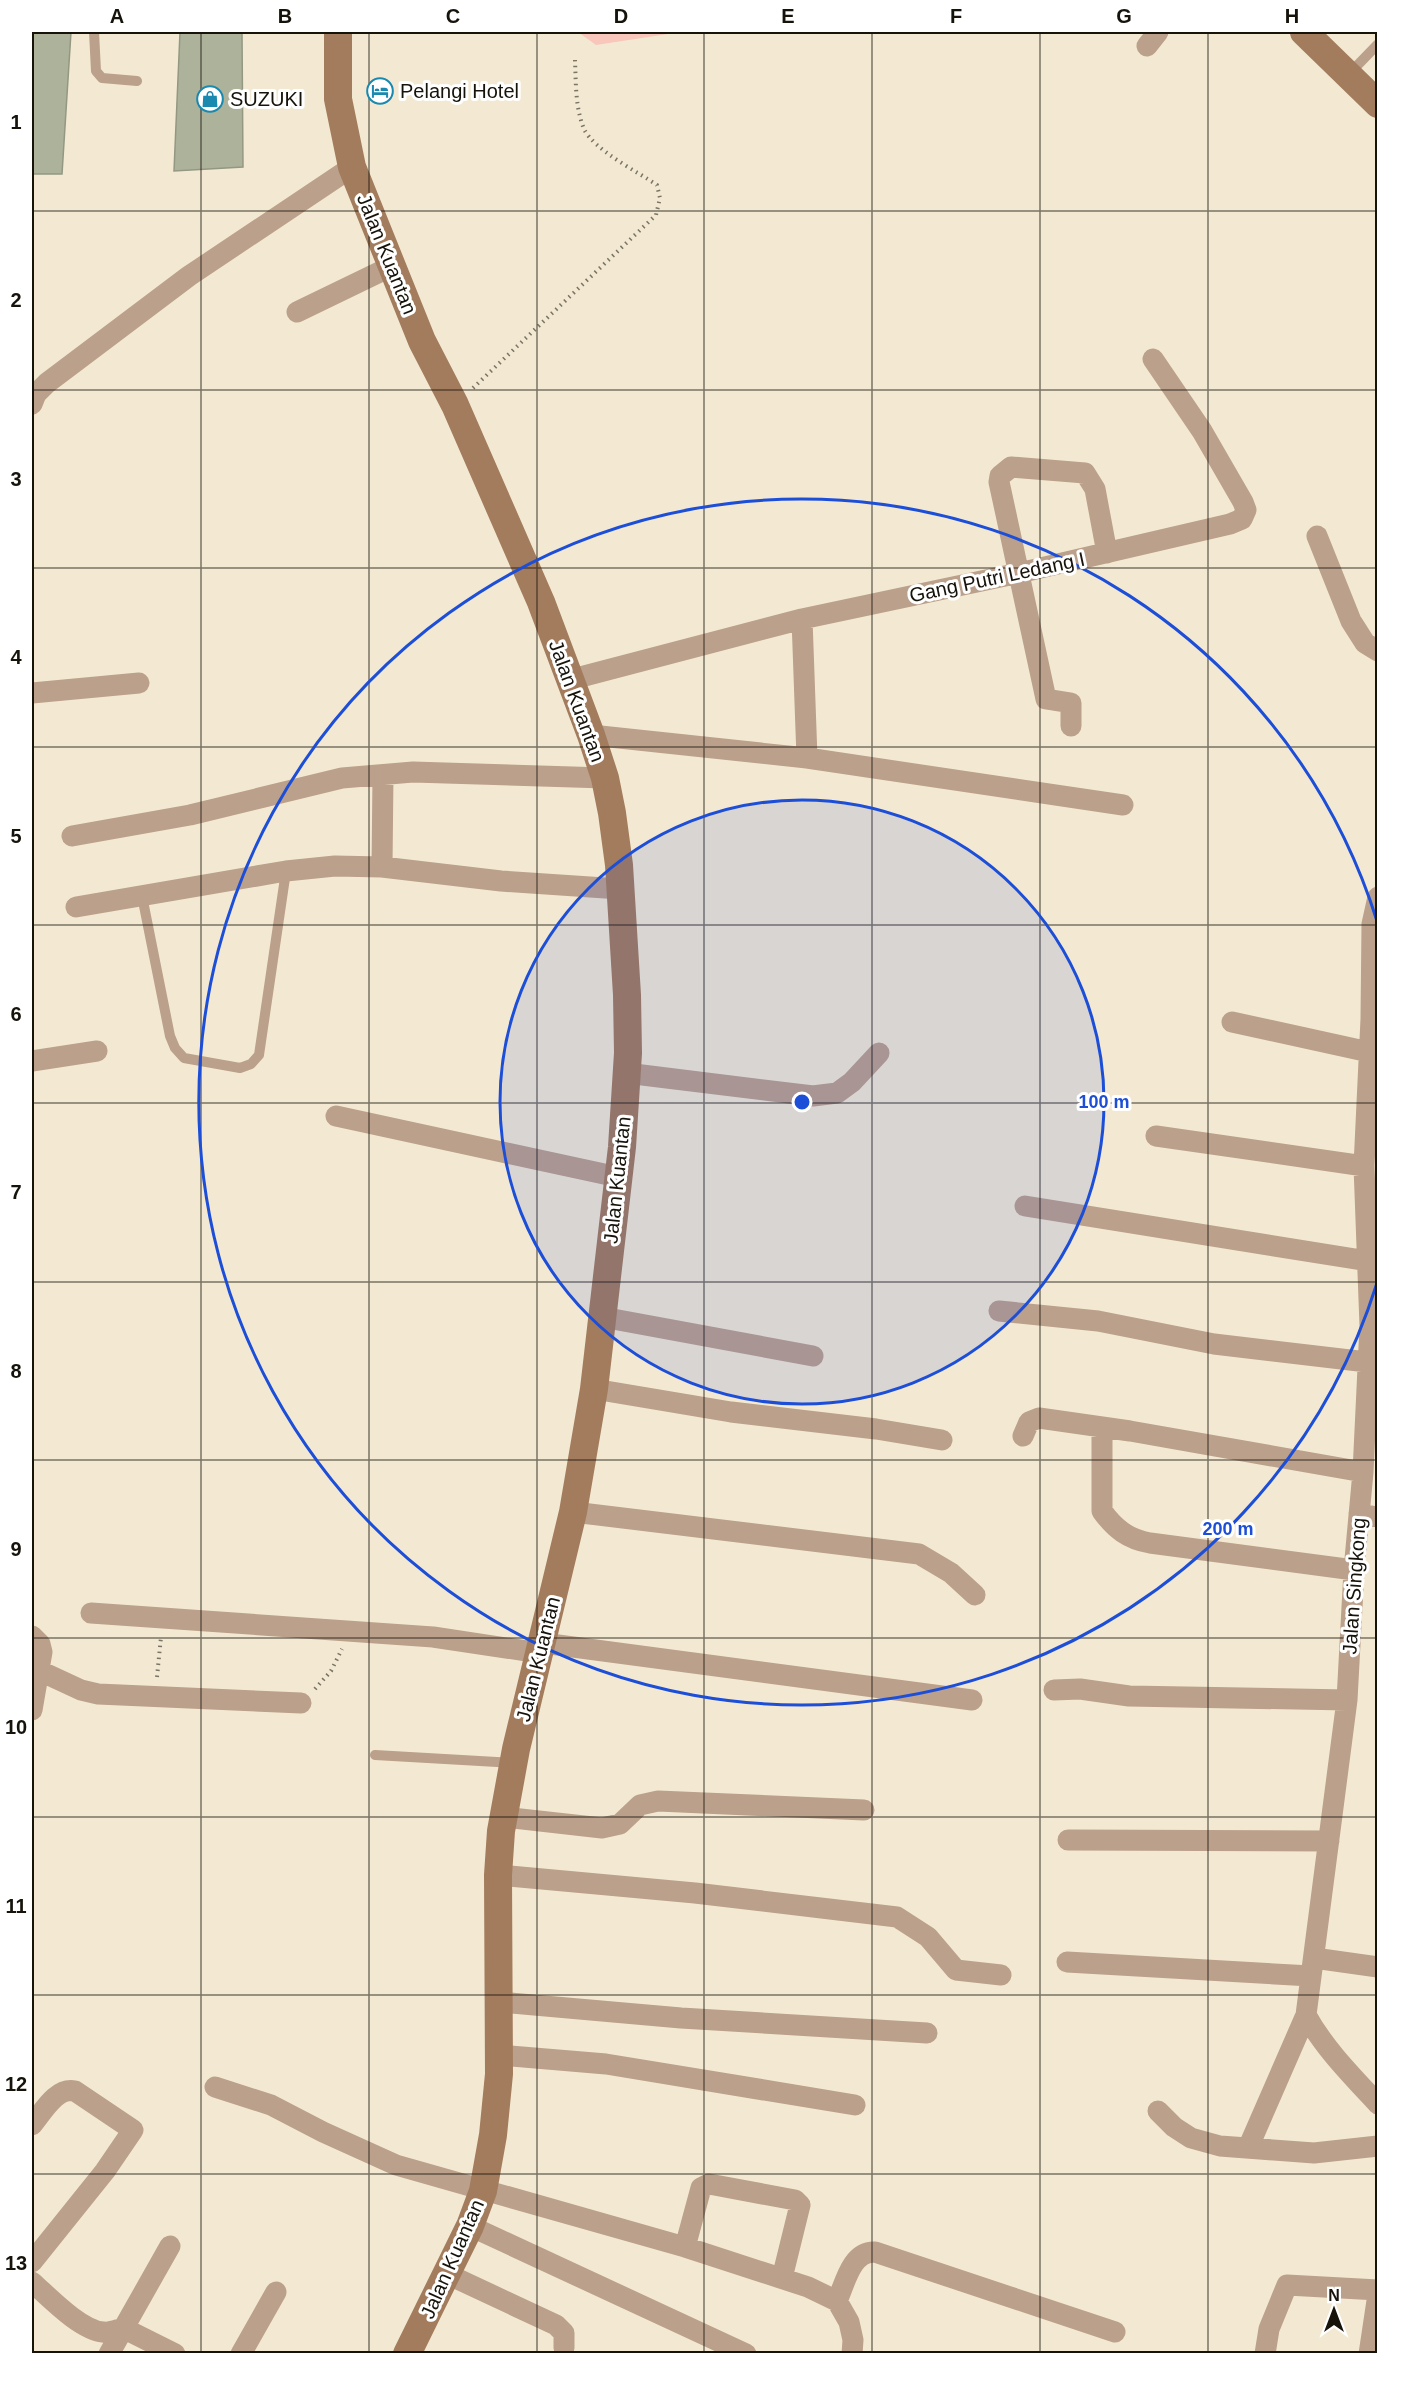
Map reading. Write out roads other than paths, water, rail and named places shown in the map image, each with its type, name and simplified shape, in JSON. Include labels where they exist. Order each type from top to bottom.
[{"type":"street","name":"Jalan Kuantan","points":[[338,32],[338,99],[351,167],[427,352],[455,405],[541,602],[605,778],[612,813],[620,889],[627,995],[626,1072],[618,1177],[594,1389],[573,1512],[513,1763],[503,1817],[498,1875],[499,2055],[493,2135],[483,2191],[470,2226],[407,2354]]},
{"type":"street","points":[[1304,32],[1377,104]]},
{"type":"street","points":[[32,404],[36,394],[47,383],[189,276],[351,167]]},
{"type":"street","points":[[297,312],[392,266]]},
{"type":"street","name":"Gang Putri Ledang I","points":[[569,680],[802,619],[1107,553],[1230,524],[1245,516],[1246,510],[1237,492],[1202,431],[1153,359]]},
{"type":"street","points":[[1071,726],[1071,703],[1046,699],[999,482],[1000,476],[1011,467],[1085,473],[1095,489],[1107,553]]},
{"type":"street","points":[[1317,536],[1351,621],[1365,643],[1377,651]]},
{"type":"street","points":[[802,619],[807,758]]},
{"type":"street","points":[[32,693],[139,683]]},
{"type":"street","points":[[591,735],[807,758],[1123,805]]},
{"type":"street","points":[[72,836],[190,815],[342,778],[413,772],[605,778]]},
{"type":"street","points":[[382,867],[383,775]]},
{"type":"street","points":[[76,907],[286,871],[335,866],[382,867],[501,881],[620,889]]},
{"type":"street","name":"Jalan Singkong","points":[[1248,2148],[1306,2014],[1347,1700],[1354,1570],[1368,1516],[1363,1472],[1371,1354],[1368,1261],[1369,1052],[1374,987],[1372,924],[1377,897]]},
{"type":"street","points":[[1232,1022],[1369,1052]]},
{"type":"street","points":[[32,1061],[97,1051]]},
{"type":"street","points":[[626,1072],[813,1096],[837,1092],[852,1082],[879,1053]]},
{"type":"street","points":[[336,1116],[618,1177]]},
{"type":"street","points":[[1156,1136],[1369,1175]]},
{"type":"street","points":[[1025,1206],[1368,1261]]},
{"type":"street","points":[[999,1311],[1098,1321],[1214,1344],[1371,1354]]},
{"type":"street","points":[[602,1317],[813,1356]]},
{"type":"street","points":[[594,1389],[731,1412],[876,1429],[942,1440]]},
{"type":"street","points":[[1023,1436],[1029,1422],[1033,1419],[1102,1427],[1363,1472]]},
{"type":"street","points":[[1102,1427],[1102,1511],[1110,1522],[1124,1534],[1135,1540],[1150,1543],[1354,1570]]},
{"type":"street","points":[[573,1512],[919,1554],[951,1573],[975,1595]]},
{"type":"street","points":[[91,1613],[433,1637],[972,1700]]},
{"type":"street","points":[[32,1636],[40,1644],[40,1671],[32,1710]]},
{"type":"street","points":[[40,1671],[89,1692],[301,1703]]},
{"type":"street","points":[[1054,1690],[1087,1690],[1129,1696],[1347,1700]]},
{"type":"street","points":[[503,1817],[608,1828],[620,1824],[640,1805],[658,1801],[864,1810]]},
{"type":"street","points":[[1068,1840],[1329,1841]]},
{"type":"street","points":[[498,1875],[695,1893],[897,1917],[928,1937],[956,1970],[1001,1975]]},
{"type":"street","points":[[1067,1962],[1377,1967]]},
{"type":"street","points":[[500,2002],[681,2018],[927,2033]]},
{"type":"street","points":[[1306,2014],[1325,2045],[1377,2104]]},
{"type":"street","points":[[499,2055],[606,2064],[855,2105]]},
{"type":"street","points":[[214,2087],[271,2105],[323,2132],[396,2165],[685,2247],[782,2278],[837,2301],[849,2322],[853,2340],[852,2354]]},
{"type":"street","points":[[32,2125],[58,2094],[69,2090],[75,2091],[133,2130],[105,2171],[32,2262]]},
{"type":"street","points":[[1158,2111],[1174,2127],[1191,2138],[1220,2146],[1314,2153],[1377,2146]]},
{"type":"street","points":[[685,2247],[701,2188],[709,2184],[795,2200],[801,2205],[782,2278]]},
{"type":"street","points":[[470,2226],[746,2354]]},
{"type":"street","points":[[109,2354],[170,2246]]},
{"type":"street","points":[[837,2301],[854,2263],[865,2253],[875,2252],[1115,2332]]},
{"type":"street","points":[[447,2274],[556,2325],[564,2333],[564,2348]]},
{"type":"street","points":[[32,2282],[74,2318],[95,2330],[103,2332],[123,2328],[175,2354]]},
{"type":"street","points":[[1265,2354],[1269,2329],[1287,2285],[1377,2292],[1369,2354]]},
{"type":"street","points":[[241,2354],[276,2292]]},
{"type":"lane","points":[[94,32],[96,71],[102,78],[137,81]]},
{"type":"lane","points":[[1348,75],[1377,44]]},
{"type":"lane","points":[[142,896],[170,1036],[175,1048],[184,1058],[240,1068],[251,1064],[259,1055],[286,871]]},
{"type":"lane","points":[[375,1755],[513,1763]]},
{"type":"place","name":"Pelangi Hotel","points":[[380,91]]},
{"type":"place","name":"SUZUKI","points":[[210,99]]}]
